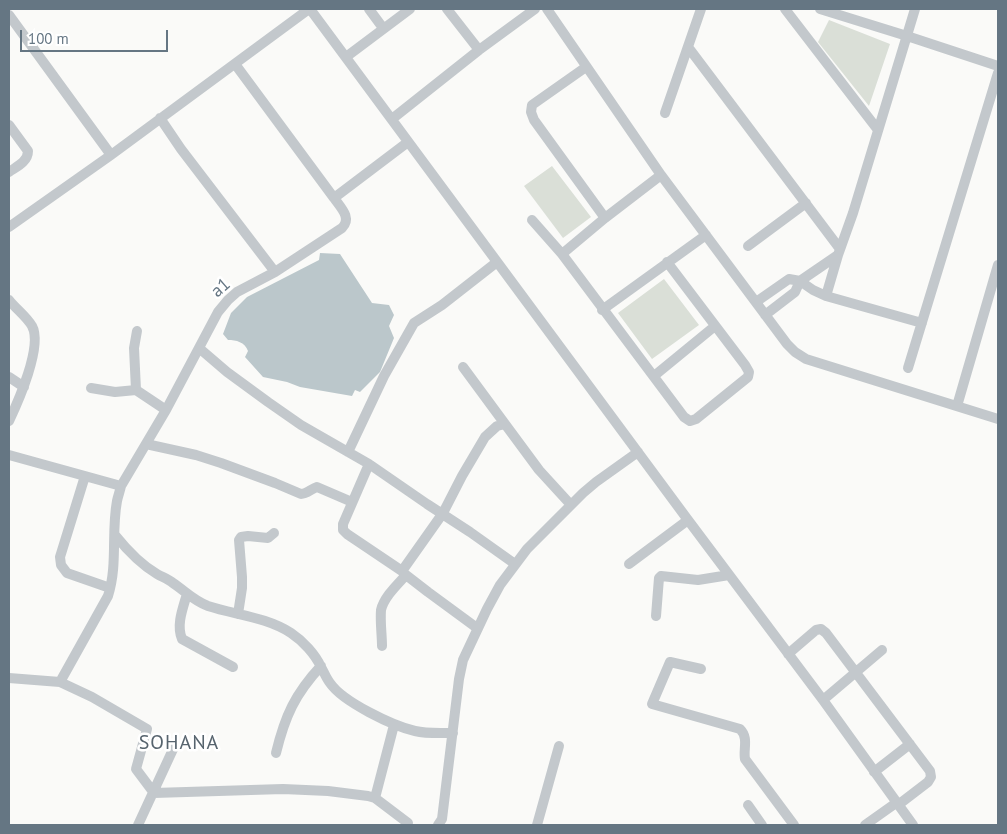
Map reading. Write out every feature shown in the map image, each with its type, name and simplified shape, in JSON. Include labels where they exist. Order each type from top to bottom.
[{"type":"street","points":[[9,227],[111,155],[310,9],[823,700],[913,825]]},
{"type":"street","points":[[369,9],[383,28]]},
{"type":"street","points":[[346,57],[410,9]]},
{"type":"street","points":[[447,9],[479,50]]},
{"type":"street","points":[[392,119],[534,9]]},
{"type":"street","points":[[546,9],[661,175],[795,352],[806,359],[998,419]]},
{"type":"street","points":[[666,113],[701,9]]},
{"type":"street","points":[[785,9],[878,130]]},
{"type":"street","points":[[820,9],[998,66]]},
{"type":"street","points":[[826,296],[853,214],[915,9]]},
{"type":"street","points":[[9,17],[111,155]]},
{"type":"street","points":[[688,48],[806,203],[839,252]]},
{"type":"street","name":"a1","points":[[60,682],[108,596],[113,567],[117,500],[121,486],[166,410],[218,312],[238,292],[275,272],[346,224],[347,220],[334,198],[235,64]]},
{"type":"street","points":[[586,67],[532,105],[531,112],[534,120],[605,218]]},
{"type":"street","points":[[908,368],[998,74]]},
{"type":"street","points":[[160,118],[181,150],[275,272]]},
{"type":"street","points":[[9,124],[28,152],[28,156],[9,172]]},
{"type":"street","points":[[334,198],[408,142]]},
{"type":"street","points":[[562,254],[661,175]]},
{"type":"street","points":[[748,246],[806,203]]},
{"type":"street","points":[[532,220],[562,254],[602,310],[684,417],[690,421],[696,419],[748,377],[749,372],[745,364],[667,262]]},
{"type":"street","points":[[602,310],[706,235]]},
{"type":"street","points":[[766,314],[795,292],[800,281],[839,252]]},
{"type":"street","points":[[348,452],[384,376],[414,323],[442,305],[497,262]]},
{"type":"street","points":[[957,406],[998,265]]},
{"type":"street","points":[[756,302],[789,279],[800,281],[826,296],[922,323]]},
{"type":"street","points":[[9,300],[27,320],[35,334],[24,387],[9,422]]},
{"type":"street","points":[[654,376],[716,326]]},
{"type":"street","points":[[136,390],[134,348],[137,331]]},
{"type":"street","points":[[198,348],[268,402],[302,425],[369,464],[515,564]]},
{"type":"street","points":[[463,367],[539,470],[571,505]]},
{"type":"street","points":[[9,377],[24,387]]},
{"type":"street","points":[[91,388],[115,392],[136,390],[166,410]]},
{"type":"street","points":[[382,646],[381,611],[383,604],[443,514],[462,476],[485,437],[497,426],[505,424]]},
{"type":"street","points":[[146,444],[213,460],[301,494],[317,487],[352,502]]},
{"type":"street","points":[[438,825],[442,819],[463,660],[477,628],[500,585],[527,549],[571,505],[596,482],[638,452]]},
{"type":"street","points":[[9,455],[121,486]]},
{"type":"street","points":[[369,464],[343,524],[343,530],[477,628]]},
{"type":"street","points":[[84,476],[60,557],[61,565],[67,572],[110,588]]},
{"type":"street","points":[[629,564],[688,520]]},
{"type":"street","points":[[238,614],[242,588],[239,540],[241,537],[248,536],[268,538],[274,533]]},
{"type":"street","points":[[115,535],[132,555],[145,566],[174,583],[186,594],[206,605],[262,619],[292,634],[303,642],[311,652],[332,686],[354,703],[394,725],[424,733],[453,733]]},
{"type":"street","points":[[656,616],[659,578],[661,576],[698,580],[729,575]]},
{"type":"street","points":[[186,594],[179,627],[182,639],[233,667]]},
{"type":"street","points":[[788,654],[816,630],[821,629],[826,633],[930,771],[931,777],[928,782],[866,825]]},
{"type":"street","points":[[823,700],[882,650]]},
{"type":"street","points":[[701,669],[670,662],[652,704],[740,729],[744,733],[746,744],[745,759],[794,825]]},
{"type":"street","points":[[276,753],[285,722],[294,701],[309,679],[321,666]]},
{"type":"street","points":[[9,678],[60,682],[92,697],[147,729],[136,769],[154,792]]},
{"type":"street","points":[[375,798],[394,725]]},
{"type":"street","points":[[874,772],[910,744]]},
{"type":"street","points":[[138,825],[175,745]]},
{"type":"street","points":[[537,825],[559,746]]},
{"type":"street","points":[[154,792],[283,789],[314,790],[368,796],[375,798],[410,825]]},
{"type":"street","points":[[748,805],[762,825]]},
{"type":"shaded area","points":[[829,20],[890,44],[869,106],[818,42]]},
{"type":"shaded area","points":[[552,166],[591,217],[563,238],[524,186]]},
{"type":"shaded area","points":[[320,253],[340,254],[372,303],[389,305],[394,315],[389,326],[394,338],[380,372],[360,392],[355,390],[352,396],[300,387],[263,377],[245,357],[248,351],[245,345],[237,341],[228,340],[223,334],[231,313],[247,297],[319,260]]},
{"type":"shaded area","points":[[664,279],[699,325],[652,359],[618,313]]},
{"type":"district","name":"SOHANA","points":[[179,743]]}]
